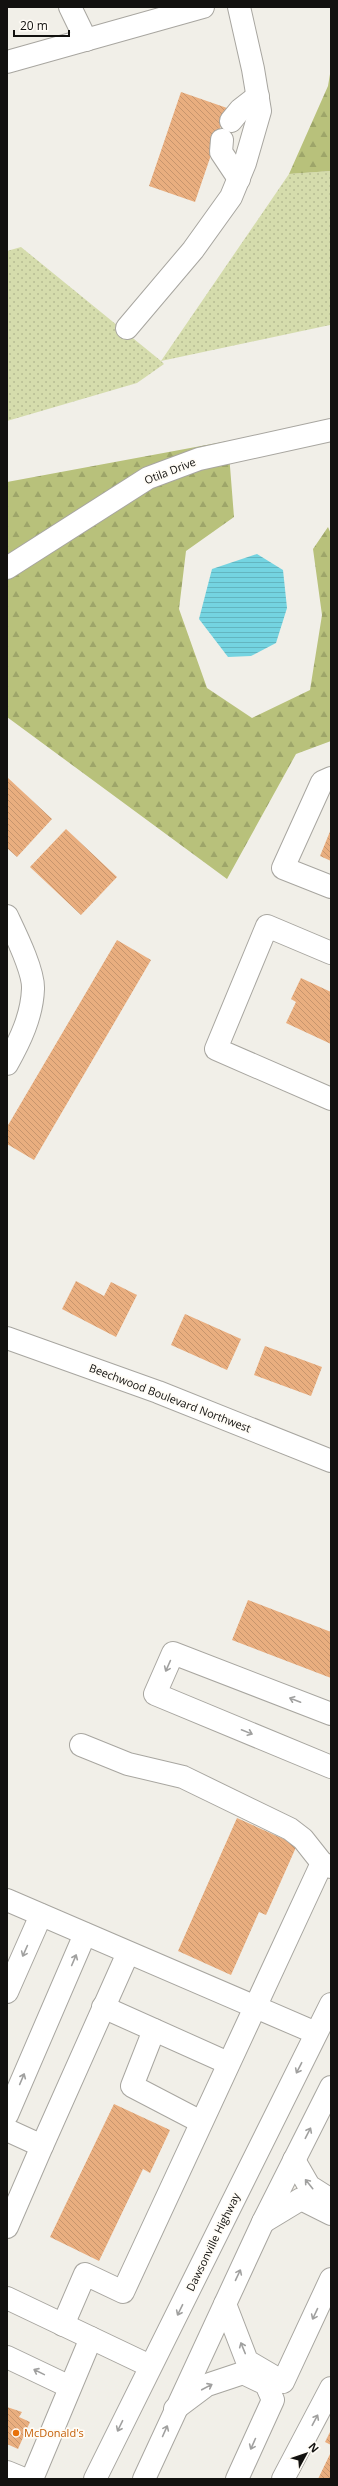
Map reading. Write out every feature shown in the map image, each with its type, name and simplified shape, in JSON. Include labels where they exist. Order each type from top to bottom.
[{"type":"street","points":[[70,7],[86,40]]},
{"type":"street","points":[[7,62],[203,7]]},
{"type":"street","points":[[127,328],[194,250],[231,197],[239,179],[260,111],[239,7]]},
{"type":"street","points":[[239,179],[221,152],[226,130],[240,110],[258,96]]},
{"type":"street","name":"Otila Drive","points":[[7,568],[148,478],[199,460],[331,430]]},
{"type":"street","points":[[331,778],[322,782],[283,868],[331,887]]},
{"type":"street","points":[[7,916],[22,949],[34,988],[27,1022],[7,1064]]},
{"type":"street","points":[[331,953],[267,926],[216,1049],[331,1099]]},
{"type":"street","name":"Beechwood Boulevard Northwest","points":[[7,1338],[158,1392],[331,1461]]},
{"type":"street","points":[[330,1765],[155,1694],[173,1653],[331,1714]]},
{"type":"street","points":[[63,2325],[85,2274],[123,2292],[254,2007],[326,1865],[303,1838],[290,1829],[182,1777],[128,1764],[81,1745]]},
{"type":"street","points":[[7,1900],[316,2033]]},
{"type":"street","points":[[7,1992],[41,1915]]},
{"type":"street","points":[[7,2115],[85,1934]]},
{"type":"street","points":[[7,2228],[128,1953]]},
{"type":"street","name":"Dawsonville Highway","points":[[95,2479],[150,2366],[164,2343],[331,2004]]},
{"type":"street","points":[[103,2007],[228,2063]]},
{"type":"street","points":[[154,2030],[132,2086],[201,2122]]},
{"type":"street","points":[[144,2479],[175,2409],[263,2222],[331,2087]]},
{"type":"street","points":[[7,2130],[42,2146]]},
{"type":"street","points":[[294,2160],[308,2186],[331,2200]]},
{"type":"street","points":[[263,2222],[301,2199],[331,2214]]},
{"type":"street","points":[[224,2304],[248,2361],[283,2382],[331,2279]]},
{"type":"street","points":[[7,2298],[150,2366]]},
{"type":"street","points":[[32,2479],[91,2338]]},
{"type":"street","points":[[7,2357],[70,2387]]},
{"type":"street","points":[[175,2409],[207,2385],[243,2373],[266,2384],[273,2400],[238,2479]]},
{"type":"street","points":[[283,2479],[331,2388]]},
{"type":"street","points":[[7,2472],[24,2479]]},
{"type":"green space","points":[[331,68],[331,171],[289,174],[328,86]]},
{"type":"green space","points":[[331,171],[330,325],[161,361],[289,174]]},
{"type":"green space","points":[[21,247],[164,364],[137,383],[7,421],[7,251]]},
{"type":"green space","points":[[228,441],[234,517],[186,551],[179,609],[207,688],[252,718],[310,690],[322,615],[313,549],[328,527],[331,534],[331,741],[296,754],[227,879],[7,717],[7,482]]},
{"type":"water","points":[[257,554],[283,570],[287,608],[276,643],[251,656],[228,657],[199,619],[212,569]]},
{"type":"building","points":[[181,92],[227,108],[195,202],[149,186]]},
{"type":"building","points":[[7,777],[52,819],[17,857],[7,848]]},
{"type":"building","points":[[66,829],[117,877],[81,915],[30,867]]},
{"type":"building","points":[[331,829],[331,861],[320,856]]},
{"type":"building","points":[[117,940],[151,960],[34,1160],[7,1144],[7,1127]]},
{"type":"building","points":[[301,978],[331,992],[331,1044],[286,1023],[296,1002],[291,999]]},
{"type":"building","points":[[76,1281],[104,1296],[111,1282],[137,1295],[116,1337],[62,1309]]},
{"type":"building","points":[[185,1314],[241,1339],[227,1370],[171,1345]]},
{"type":"building","points":[[265,1346],[322,1367],[311,1396],[254,1375]]},
{"type":"building","points":[[248,1600],[331,1632],[331,1678],[232,1640]]},
{"type":"building","points":[[237,1818],[297,1845],[266,1915],[259,1912],[231,1975],[178,1951]]},
{"type":"building","points":[[114,2104],[170,2130],[150,2173],[143,2169],[99,2261],[50,2237]]},
{"type":"building","name":"McDonald's","points":[[7,2407],[22,2412],[19,2417],[30,2422],[18,2449],[7,2444]]},
{"type":"building","points":[[331,2430],[331,2445],[325,2442]]},
{"type":"building","points":[[331,2452],[331,2479],[318,2479]]},
{"type":"place","name":"McDonald's","points":[[16,2433]]}]
